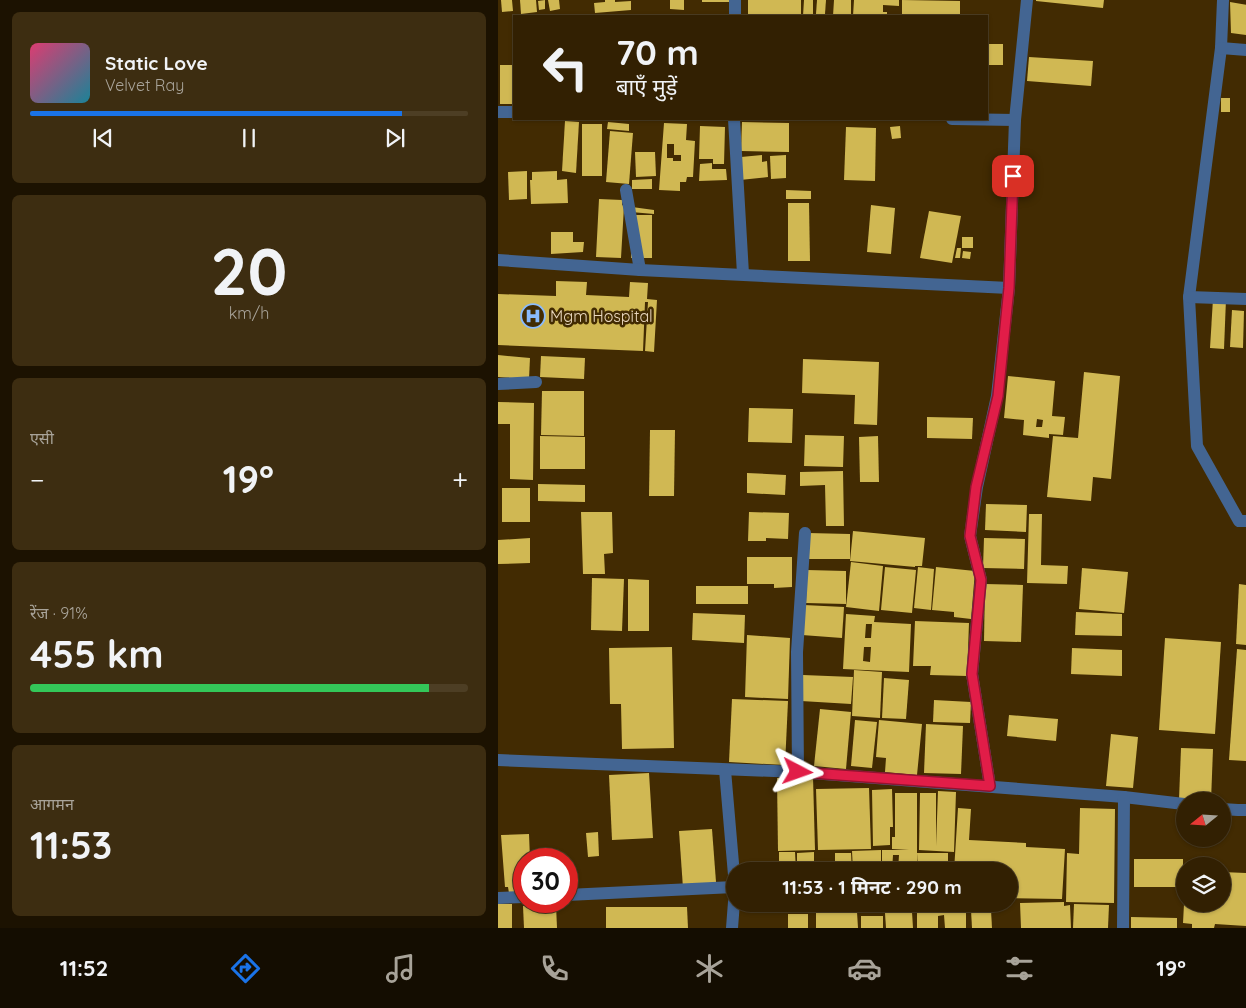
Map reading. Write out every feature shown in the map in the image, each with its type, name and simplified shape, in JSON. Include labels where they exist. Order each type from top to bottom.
[{"type":"street","points":[[735,0],[735,15]]},
{"type":"street","points":[[990,786],[972,674],[981,580],[970,536],[976,487],[998,396],[1009,288],[1015,120],[1027,0]]},
{"type":"street","points":[[1223,0],[1221,48],[1189,297],[1196,446],[1240,520],[1246,521]]},
{"type":"street","points":[[1221,48],[1246,50]]},
{"type":"street","points":[[498,112],[513,112]]},
{"type":"street","points":[[734,120],[743,274]]},
{"type":"street","points":[[988,120],[1015,120]]},
{"type":"street","points":[[626,190],[640,270]]},
{"type":"street","points":[[498,260],[640,270],[1009,288]]},
{"type":"street","points":[[1189,297],[1246,299]]},
{"type":"street","points":[[498,384],[536,382]]},
{"type":"street","points":[[798,772],[797,652],[805,533]]},
{"type":"street","points":[[498,760],[798,772],[1124,797],[1176,803]]},
{"type":"street","points":[[725,770],[733,862]]},
{"type":"street","points":[[1123,928],[1124,797]]},
{"type":"street","points":[[1231,809],[1246,810]]},
{"type":"street","points":[[578,894],[726,887]]},
{"type":"street","points":[[498,898],[513,897]]},
{"type":"street","points":[[732,928],[733,912]]},
{"type":"building","points":[[501,0],[512,0],[513,11],[502,12]]},
{"type":"building","points":[[520,0],[536,0],[537,12],[521,14]]},
{"type":"building","points":[[545,0],[545,9],[539,10],[538,1]]},
{"type":"building","points":[[548,0],[559,0],[560,9],[550,11]]},
{"type":"building","points":[[605,0],[615,0],[615,2],[631,1],[631,10],[595,13],[594,3],[605,2]]},
{"type":"building","points":[[670,0],[684,0],[684,10],[670,9]]},
{"type":"building","points":[[702,0],[729,0],[729,2],[702,2]]},
{"type":"building","points":[[748,0],[801,0],[801,15],[748,15]]},
{"type":"building","points":[[804,0],[813,0],[813,15],[803,15]]},
{"type":"building","points":[[817,0],[826,0],[825,14],[816,14]]},
{"type":"building","points":[[834,0],[851,0],[851,15],[833,15]]},
{"type":"building","points":[[854,0],[899,0],[899,6],[883,5],[883,12],[887,12],[887,15],[853,15]]},
{"type":"building","points":[[902,0],[960,1],[960,15],[902,15]]},
{"type":"building","points":[[1036,0],[1104,0],[1103,8]]},
{"type":"building","points":[[1230,2],[1247,5],[1247,35],[1231,33]]},
{"type":"building","points":[[988,44],[1003,44],[1003,65],[988,65]]},
{"type":"building","points":[[1029,57],[1093,61],[1091,86],[1027,81]]},
{"type":"building","points":[[500,65],[513,65],[513,104],[500,104]]},
{"type":"building","points":[[1221,98],[1230,98],[1230,112],[1221,112]]},
{"type":"building","points":[[565,121],[579,122],[576,173],[562,171]]},
{"type":"building","points":[[608,122],[629,124],[629,131],[607,129]]},
{"type":"building","points":[[742,122],[789,123],[789,152],[741,151]]},
{"type":"building","points":[[664,123],[687,124],[686,140],[695,141],[693,177],[687,177],[686,182],[680,182],[680,191],[659,190]],"holes":[[[667,144],[674,144],[674,155],[681,155],[681,161],[673,161],[673,158],[667,158]]]},
{"type":"building","points":[[582,124],[602,124],[602,176],[582,176]]},
{"type":"building","points":[[700,126],[725,127],[724,164],[713,164],[713,159],[699,159]]},
{"type":"building","points":[[900,126],[901,138],[892,139],[890,127]]},
{"type":"building","points":[[846,127],[876,128],[875,181],[844,180]]},
{"type":"building","points":[[610,131],[633,133],[629,184],[606,182]]},
{"type":"building","points":[[635,152],[655,152],[656,176],[636,177]]},
{"type":"building","points":[[762,155],[762,162],[767,161],[768,177],[740,180],[741,157]]},
{"type":"building","points":[[786,155],[786,178],[771,179],[770,156]]},
{"type":"building","points":[[712,163],[712,169],[726,169],[727,180],[699,181],[700,164]]},
{"type":"building","points":[[527,171],[527,199],[509,200],[508,172]]},
{"type":"building","points":[[557,171],[557,180],[567,179],[568,203],[531,204],[530,180],[532,180],[532,172]]},
{"type":"building","points":[[652,179],[652,189],[632,189],[632,180]]},
{"type":"building","points":[[786,190],[811,191],[811,199],[786,199]]},
{"type":"building","points":[[599,199],[622,200],[622,205],[624,206],[621,258],[596,257]]},
{"type":"building","points":[[788,203],[809,203],[810,261],[788,261]]},
{"type":"building","points":[[871,205],[895,208],[891,254],[867,252]]},
{"type":"building","points":[[632,207],[654,210],[654,214],[631,212]]},
{"type":"building","points":[[929,211],[961,216],[952,263],[920,258]]},
{"type":"building","points":[[631,215],[652,215],[652,258],[631,258]]},
{"type":"building","points":[[551,232],[573,232],[573,242],[584,242],[583,252],[551,254]]},
{"type":"building","points":[[962,237],[973,237],[973,248],[962,248]]},
{"type":"building","points":[[957,248],[961,248],[960,258],[955,258]]},
{"type":"building","points":[[963,251],[971,252],[970,259],[962,258]]},
{"type":"building","points":[[556,281],[587,282],[586,295],[629,297],[630,282],[648,283],[647,299],[657,300],[654,352],[645,351],[648,302],[645,302],[643,351],[498,345],[498,294],[556,296]]},
{"type":"building","points":[[1213,299],[1226,299],[1224,349],[1210,348]]},
{"type":"building","points":[[1232,310],[1244,311],[1243,348],[1230,347]]},
{"type":"building","points":[[498,355],[530,358],[529,379],[498,377]]},
{"type":"building","points":[[541,356],[585,358],[584,379],[540,377]]},
{"type":"building","points":[[803,359],[879,362],[877,425],[854,424],[855,395],[802,393]]},
{"type":"building","points":[[1084,372],[1120,376],[1111,479],[1093,477],[1091,501],[1047,497],[1053,436],[1078,438]]},
{"type":"building","points":[[1008,376],[1055,381],[1052,416],[1065,417],[1063,435],[1049,434],[1049,438],[1023,435],[1024,420],[1004,418]],"holes":[[[1037,419],[1043,420],[1042,427],[1036,427]]]},
{"type":"building","points":[[542,391],[584,391],[584,436],[541,435]]},
{"type":"building","points":[[498,402],[534,403],[533,480],[510,479],[510,424],[498,424]]},
{"type":"building","points":[[749,408],[793,409],[792,443],[748,442]]},
{"type":"building","points":[[927,417],[973,418],[972,439],[927,438]]},
{"type":"building","points":[[650,430],[675,430],[674,496],[649,496]]},
{"type":"building","points":[[805,435],[844,436],[843,467],[804,466]]},
{"type":"building","points":[[540,436],[585,437],[585,469],[540,469]]},
{"type":"building","points":[[878,436],[879,482],[860,482],[859,437]]},
{"type":"building","points":[[843,471],[844,526],[826,526],[825,485],[800,486],[800,472]]},
{"type":"building","points":[[747,473],[786,475],[785,495],[747,493]]},
{"type":"building","points":[[538,484],[585,485],[585,502],[538,501]]},
{"type":"building","points":[[502,488],[530,488],[530,522],[502,522]]},
{"type":"building","points":[[986,504],[1027,505],[1026,532],[985,530]]},
{"type":"building","points":[[581,512],[612,512],[613,553],[604,554],[605,574],[583,574]]},
{"type":"building","points":[[749,512],[789,513],[788,539],[766,538],[766,541],[748,541]]},
{"type":"building","points":[[1029,514],[1042,514],[1041,565],[1068,566],[1067,584],[1027,583]]},
{"type":"building","points":[[853,531],[925,538],[922,566],[850,561]]},
{"type":"building","points":[[808,533],[850,534],[850,559],[808,559]]},
{"type":"building","points":[[530,538],[530,563],[498,564],[498,540]]},
{"type":"building","points":[[984,538],[1025,539],[1024,569],[983,568]]},
{"type":"building","points":[[747,557],[792,557],[792,587],[774,588],[774,584],[747,584]]},
{"type":"building","points":[[851,562],[883,566],[879,611],[846,607]]},
{"type":"building","points":[[885,567],[916,570],[912,613],[881,610]]},
{"type":"building","points":[[918,567],[934,569],[931,610],[914,608]]},
{"type":"building","points":[[936,567],[975,571],[971,619],[954,617],[954,612],[932,610]]},
{"type":"building","points":[[1082,568],[1128,572],[1124,613],[1079,609]]},
{"type":"building","points":[[807,570],[846,571],[846,604],[806,603]]},
{"type":"building","points":[[592,578],[624,579],[622,631],[591,630]]},
{"type":"building","points":[[628,579],[649,580],[649,631],[628,631]]},
{"type":"building","points":[[985,584],[1023,585],[1021,642],[984,641]]},
{"type":"building","points":[[1239,584],[1247,585],[1247,645],[1236,644]]},
{"type":"building","points":[[696,586],[748,586],[748,604],[696,604]]},
{"type":"building","points":[[804,605],[844,607],[842,638],[802,635]]},
{"type":"building","points":[[1076,612],[1122,614],[1122,636],[1075,635]]},
{"type":"building","points":[[693,613],[745,615],[744,643],[692,640]]},
{"type":"building","points":[[846,614],[875,616],[874,622],[911,624],[909,672],[843,669]],"holes":[[[866,624],[872,624],[871,638],[865,638]],[[864,647],[871,647],[870,662],[863,661]]]},
{"type":"building","points":[[915,621],[969,623],[967,676],[930,675],[931,666],[913,666]]},
{"type":"building","points":[[747,635],[790,638],[788,699],[745,697]]},
{"type":"building","points":[[1165,638],[1221,642],[1215,734],[1159,730]]},
{"type":"building","points":[[672,647],[674,748],[622,749],[621,704],[610,704],[609,648]]},
{"type":"building","points":[[1072,648],[1122,650],[1122,676],[1071,674]]},
{"type":"building","points":[[1237,649],[1247,650],[1247,761],[1229,760]]},
{"type":"building","points":[[854,670],[882,672],[880,718],[852,716]]},
{"type":"building","points":[[803,675],[853,677],[851,704],[801,701]]},
{"type":"building","points":[[884,678],[909,680],[906,719],[882,718]]},
{"type":"building","points":[[732,699],[788,701],[785,765],[729,762]]},
{"type":"building","points":[[934,700],[971,702],[970,723],[933,722]]},
{"type":"building","points":[[820,709],[851,712],[846,769],[814,766]]},
{"type":"building","points":[[1009,715],[1058,719],[1056,741],[1007,736]]},
{"type":"building","points":[[855,720],[877,722],[872,768],[851,766]]},
{"type":"building","points":[[879,720],[922,724],[917,775],[885,772],[886,758],[876,757]]},
{"type":"building","points":[[926,724],[963,726],[961,774],[924,773]]},
{"type":"building","points":[[1111,734],[1138,737],[1133,788],[1106,786]]},
{"type":"building","points":[[1181,748],[1213,749],[1211,792],[1179,792]]},
{"type":"building","points":[[649,773],[653,838],[612,840],[609,775]]},
{"type":"building","points":[[813,777],[815,850],[778,851],[777,778]]},
{"type":"building","points":[[869,788],[871,849],[818,850],[816,789]]},
{"type":"building","points":[[892,789],[893,827],[890,827],[890,845],[873,846],[872,790]]},
{"type":"building","points":[[938,791],[956,792],[954,852],[919,850],[920,793],[936,793],[936,846]]},
{"type":"building","points":[[895,793],[917,793],[917,862],[899,862],[899,855],[893,855],[893,862],[882,862],[882,850],[909,850],[892,849],[892,837],[895,837]]},
{"type":"building","points":[[958,808],[971,809],[969,840],[1026,843],[1026,847],[1065,849],[1062,899],[1018,898],[1018,862],[955,862]]},
{"type":"building","points":[[1080,808],[1115,809],[1114,903],[1066,902],[1067,853],[1079,854]]},
{"type":"building","points":[[712,829],[716,882],[683,888],[679,831]]},
{"type":"building","points":[[598,832],[599,856],[588,857],[586,833]]},
{"type":"building","points":[[529,834],[530,848],[513,848],[513,893],[509,893],[508,887],[505,887],[501,835]]},
{"type":"building","points":[[881,850],[881,862],[853,862],[852,851]]},
{"type":"building","points":[[779,852],[795,852],[796,862],[779,862]]},
{"type":"building","points":[[814,852],[814,862],[797,862],[797,853]]},
{"type":"building","points":[[835,853],[851,853],[852,862],[835,862]]},
{"type":"building","points":[[917,853],[948,853],[948,862],[918,862]]},
{"type":"building","points":[[1134,859],[1176,859],[1176,887],[1134,887]]},
{"type":"building","points":[[1231,872],[1247,873],[1247,926],[1215,924],[1214,928],[1192,928],[1192,924],[1183,923],[1184,912],[1231,912]]},
{"type":"building","points":[[1064,902],[1064,906],[1070,905],[1071,928],[1021,928],[1020,903]]},
{"type":"building","points":[[498,904],[512,904],[512,928],[498,928]]},
{"type":"building","points":[[1074,904],[1109,905],[1108,928],[1073,928]]},
{"type":"building","points":[[606,907],[687,907],[688,928],[606,928]]},
{"type":"building","points":[[816,912],[857,912],[858,928],[816,928]]},
{"type":"building","points":[[912,912],[913,928],[886,928],[885,913]]},
{"type":"building","points":[[917,912],[966,912],[966,928],[945,928],[944,915],[938,916],[938,928],[917,928]]},
{"type":"building","points":[[971,912],[991,912],[992,928],[972,928]]},
{"type":"building","points":[[523,913],[556,913],[557,928],[524,928]]},
{"type":"building","points":[[788,914],[808,914],[808,928],[788,928]]},
{"type":"building","points":[[861,916],[883,916],[883,928],[861,928]]},
{"type":"building","points":[[1131,917],[1177,918],[1177,928],[1131,928]]},
{"type":"place","name":"Mgm Hospital","points":[[533,316]]},
{"type":"route","points":[[798,772],[990,786],[972,674],[981,580],[970,536],[976,487],[998,396],[1009,288],[1013,176]]}]
